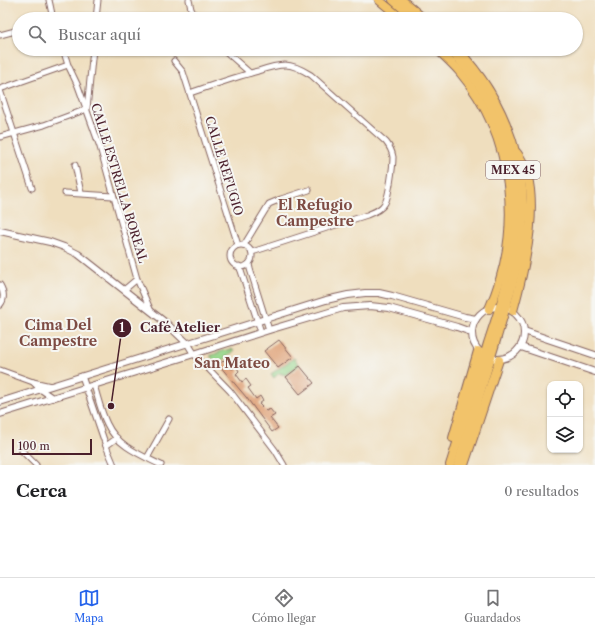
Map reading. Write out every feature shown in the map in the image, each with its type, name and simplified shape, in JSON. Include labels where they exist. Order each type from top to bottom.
[{"type":"main road","points":[[379,0],[394,12]]},
{"type":"main road","points":[[393,0],[407,12]]},
{"type":"main road","points":[[402,0],[416,12]]},
{"type":"main road","points":[[444,56],[459,71],[483,107],[501,149],[513,172],[509,191],[510,217],[508,242],[499,283],[489,309]]},
{"type":"main road","name":"MEX 45","points":[[450,465],[506,309],[508,273],[515,241],[517,211],[513,172],[502,132],[484,92],[456,56]]},
{"type":"main road","name":"MEX 45","points":[[463,56],[492,95],[507,126],[514,149],[513,172]]},
{"type":"main road","points":[[506,309],[525,264],[530,231],[531,200],[528,174],[520,157],[514,149]]},
{"type":"main road","points":[[513,172],[524,171],[528,174]]},
{"type":"main road","points":[[447,465],[449,452],[488,356]]},
{"type":"main road","points":[[464,465],[488,356]]},
{"type":"main road","name":"MEX 45","points":[[458,465],[488,356]]},
{"type":"street","points":[[49,0],[52,12]]},
{"type":"street","points":[[97,12],[98,0]]},
{"type":"street","points":[[189,0],[192,12]]},
{"type":"street","points":[[0,35],[12,32]]},
{"type":"street","name":"CALLE ESTRELLA BOREAL","points":[[65,56],[87,109],[100,147],[137,279],[150,310]]},
{"type":"street","points":[[0,137],[44,125],[87,109],[92,56]]},
{"type":"street","points":[[231,56],[250,73]]},
{"type":"street","name":"CALLE REFUGIO","points":[[174,61],[183,72],[238,245]]},
{"type":"street","points":[[32,188],[0,90],[68,65]]},
{"type":"street","points":[[190,93],[277,65],[293,66],[303,70],[316,80],[391,148],[393,156],[391,175],[386,202],[382,207],[367,215],[252,252]]},
{"type":"street","points":[[75,165],[81,193]]},
{"type":"street","points":[[244,245],[269,204],[309,190]]},
{"type":"street","points":[[65,193],[113,196]]},
{"type":"street","points":[[0,231],[64,246],[78,254],[166,323],[188,344],[194,354],[230,391],[275,450],[284,465]]},
{"type":"street","points":[[249,264],[239,266],[232,262],[230,254],[234,247],[244,245],[247,246],[252,252],[252,258],[249,264],[250,269],[269,330]]},
{"type":"street","points":[[239,266],[261,332]]},
{"type":"street","name":"CALLE ESTRELLA BOREAL","points":[[124,290],[137,279]]},
{"type":"street","points":[[0,286],[4,298],[0,305]]},
{"type":"street","points":[[0,402],[326,300],[348,295],[379,293],[476,319]]},
{"type":"street","points":[[0,414],[261,332],[343,308],[379,306],[395,309],[471,332]]},
{"type":"street","points":[[489,309],[506,309],[521,320],[524,331],[524,339],[521,346],[511,356],[503,359],[488,356],[472,340],[472,327],[481,313],[489,309]]},
{"type":"street","points":[[524,331],[595,355]]},
{"type":"street","points":[[521,346],[595,372]]},
{"type":"street","points":[[0,370],[33,382],[51,386]]},
{"type":"street","points":[[82,376],[114,465]]},
{"type":"street","points":[[33,382],[53,398]]},
{"type":"street","points":[[94,385],[106,424],[111,432],[133,451],[155,464],[161,465]]},
{"type":"street","points":[[147,458],[169,419]]},
{"type":"street","points":[[106,446],[117,438]]},
{"type":"street","points":[[22,452],[36,465]]},
{"type":"green space","points":[[232,349],[234,351],[218,364],[210,356],[222,351]]},
{"type":"green space","points":[[294,358],[299,365],[286,375],[279,373],[274,378],[271,374]]},
{"type":"building","points":[[279,340],[293,357],[278,368],[264,351]]},
{"type":"building","points":[[224,360],[232,369],[236,366],[239,371],[236,374],[242,382],[246,379],[251,386],[248,388],[256,399],[260,396],[263,401],[259,404],[266,411],[270,409],[275,415],[270,418],[278,428],[272,432],[246,397],[219,365]]},
{"type":"building","points":[[300,366],[314,383],[300,394],[286,377]]},
{"type":"place","name":"Café Atelier","points":[[111,406]]},
{"type":"district","name":"El Refugio Campestre","points":[[315,214]]},
{"type":"district","name":"Cima Del Campestre","points":[[58,334]]},
{"type":"district","name":"San Mateo","points":[[232,363]]}]
